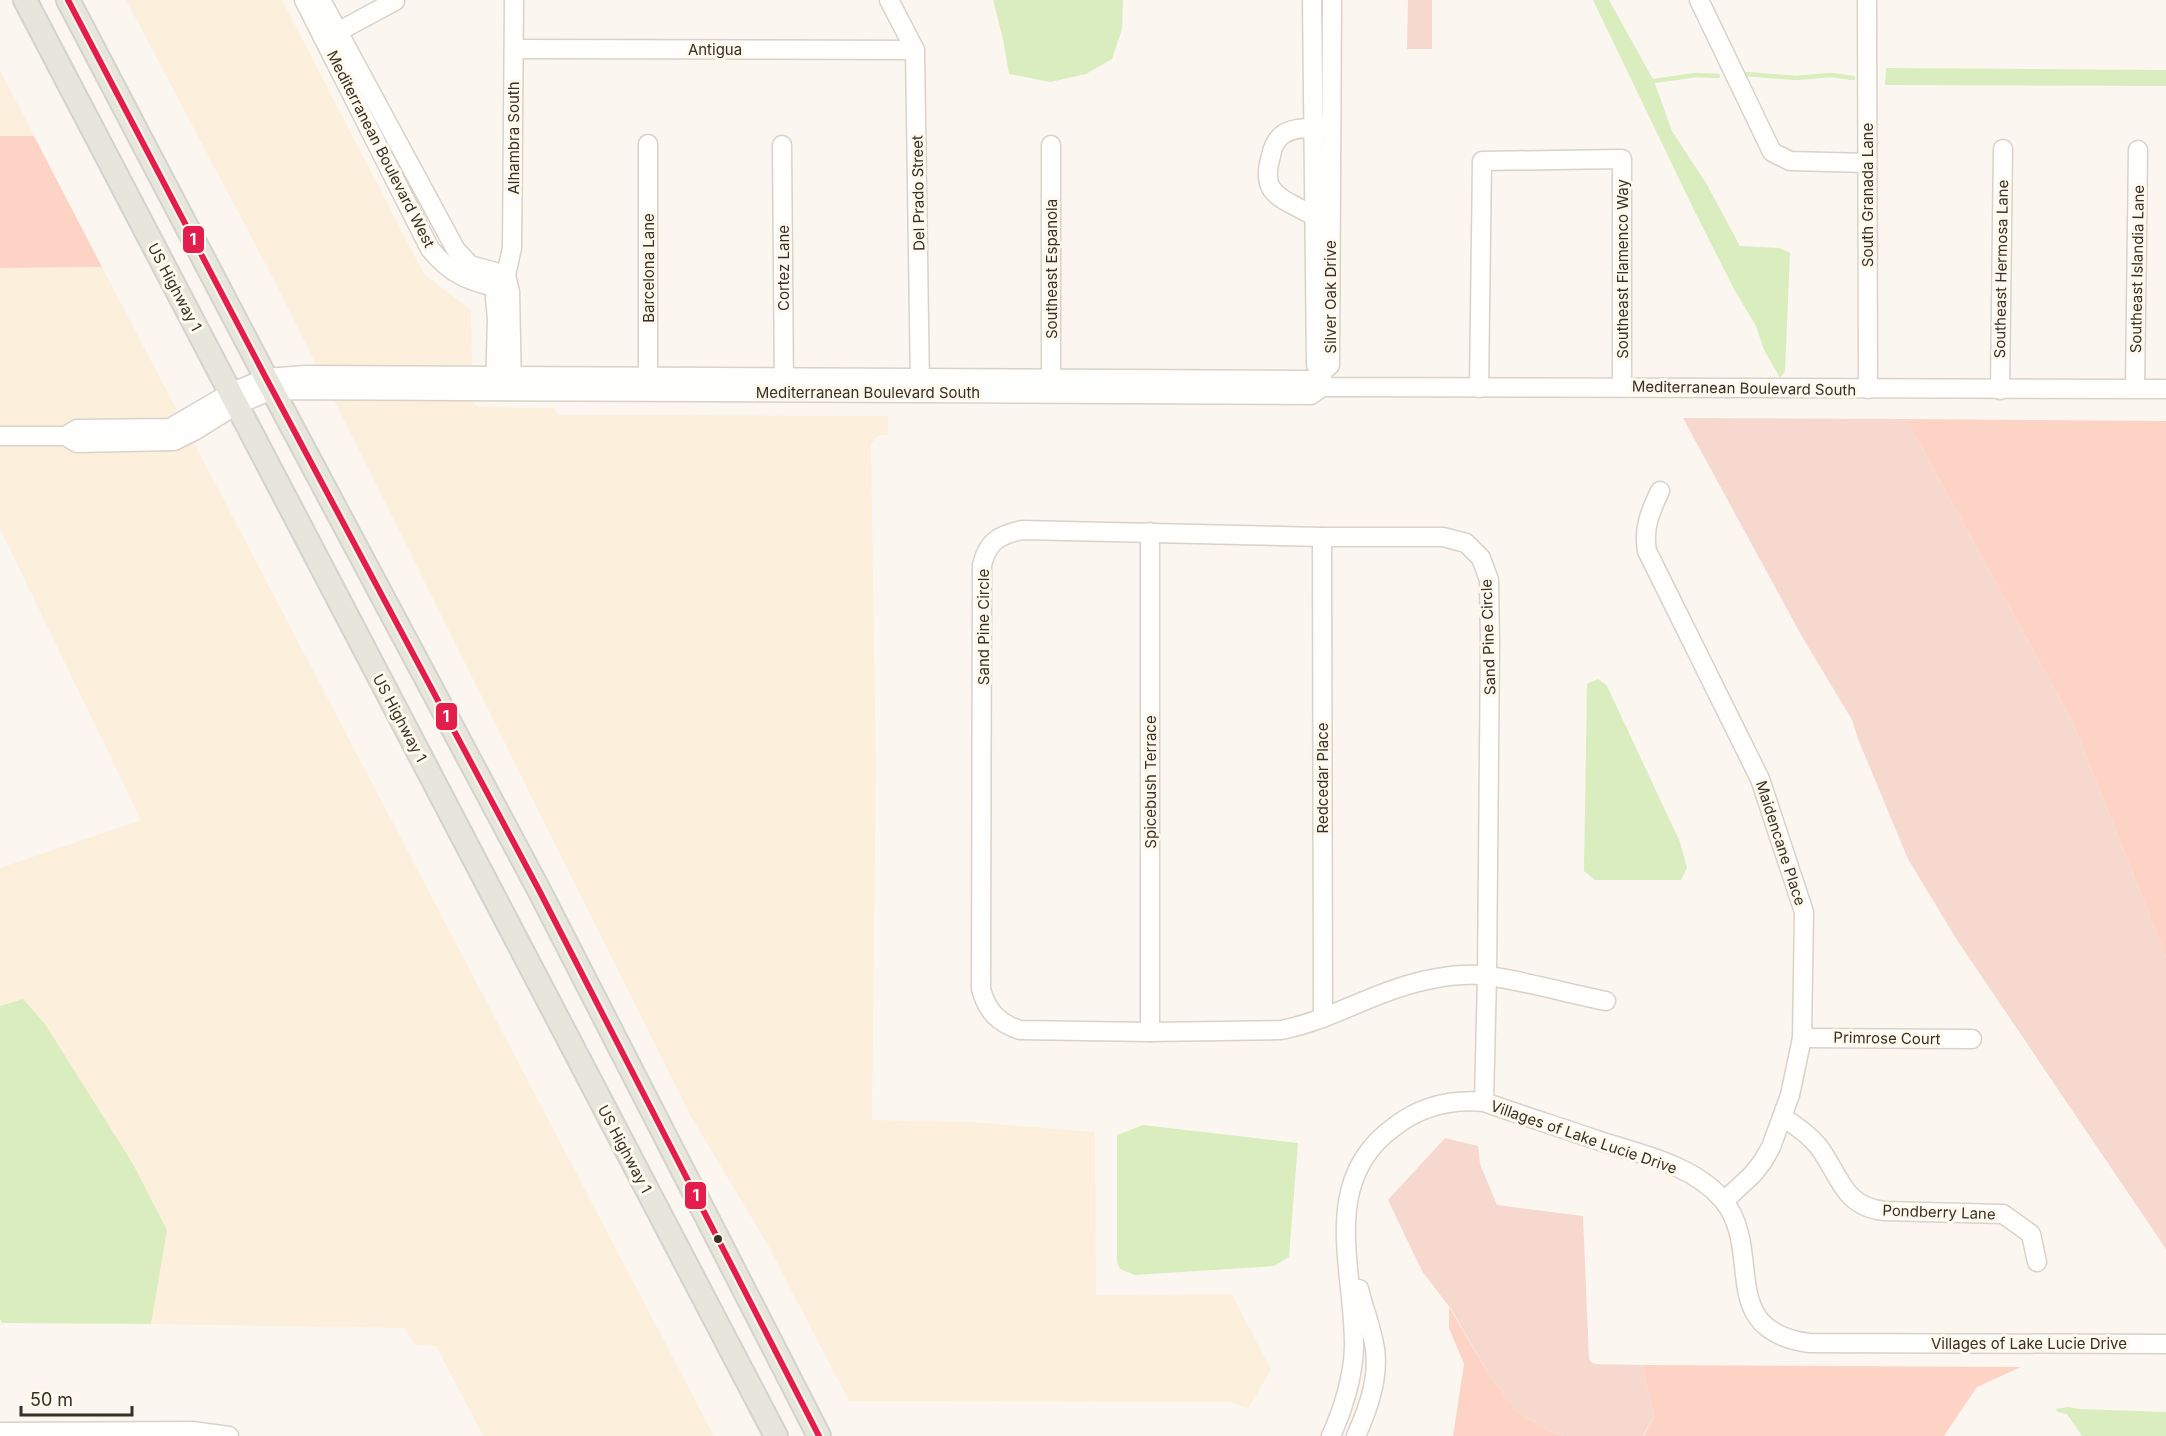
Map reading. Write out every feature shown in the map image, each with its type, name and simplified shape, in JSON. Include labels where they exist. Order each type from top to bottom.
[{"type":"main road","name":"US Highway 1","points":[[25,0],[776,1436]]},
{"type":"main road","points":[[68,0],[534,882],[819,1436]]},
{"type":"street","name":"Mediterranean Boulevard West","points":[[304,0],[331,35],[456,250],[470,266],[504,285]]},
{"type":"street","name":"Mediterranean Boulevard West","points":[[321,0],[331,35]]},
{"type":"street","name":"Alhambra South","points":[[503,383],[504,285],[512,248],[514,0]]},
{"type":"street","name":"Del Prado Street","points":[[889,0],[915,50],[920,385]]},
{"type":"street","name":"Silver Oak Drive","points":[[1312,0],[1322,127],[1323,217],[1330,365],[1322,379]]},
{"type":"street","name":"Silver Oak Drive","points":[[1322,127],[1332,0]]},
{"type":"street","points":[[1699,0],[1772,152],[1790,161],[1867,163]]},
{"type":"street","name":"South Granada Lane","points":[[1867,0],[1868,389]]},
{"type":"street","points":[[331,35],[394,2]]},
{"type":"street","name":"Antigua","points":[[514,49],[915,50]]},
{"type":"street","points":[[1322,127],[1298,129],[1281,136],[1272,149],[1268,178],[1277,197],[1323,217]]},
{"type":"street","name":"Barcelona Lane","points":[[648,144],[648,384]]},
{"type":"street","name":"Cortez Lane","points":[[782,145],[784,385]]},
{"type":"street","name":"Southeast Espanola","points":[[1051,146],[1051,386]]},
{"type":"street","name":"Southeast Hermosa Lane","points":[[2000,390],[2003,149]]},
{"type":"street","name":"Southeast Islandia Lane","points":[[2134,388],[2138,150]]},
{"type":"street","name":"Southeast Flamenco Way","points":[[1479,388],[1482,161],[1622,159],[1622,387]]},
{"type":"street","name":"Mediterranean Boulevard South","points":[[0,436],[65,436],[77,429],[112,436],[170,428],[269,384],[1051,386],[1322,379],[1479,388],[2166,389]]},
{"type":"street","name":"Maidencane Place","points":[[1660,491],[1646,526],[1647,551],[1761,779],[1804,912],[1803,1038],[1790,1095],[1771,1147],[1763,1161],[1753,1174],[1724,1201]]},
{"type":"street","name":"Sand Pine Circle","points":[[1484,1102],[1487,976],[1489,580],[1480,558],[1466,543],[1443,537],[1322,537],[1022,530],[995,539],[986,551],[982,565],[981,930],[981,989],[985,1003],[994,1016],[1006,1025],[1020,1030],[1150,1032],[1281,1030],[1302,1026],[1414,983],[1456,976],[1487,976]]},
{"type":"street","name":"Spicebush Terrace","points":[[1150,532],[1150,1032]]},
{"type":"street","name":"Redcedar Place","points":[[1322,537],[1323,1018]]},
{"type":"street","points":[[1487,976],[1606,1001]]},
{"type":"street","name":"Primrose Court","points":[[1803,1038],[1972,1039]]},
{"type":"street","name":"Villages of Lake Lucie Drive","points":[[1331,1436],[1348,1386],[1354,1350],[1345,1215],[1350,1188],[1360,1163],[1377,1140],[1399,1122],[1425,1109],[1456,1102],[1484,1102],[1671,1165],[1698,1178],[1724,1201],[1737,1227],[1752,1308],[1768,1328],[1787,1338],[1809,1343],[2166,1344]]},
{"type":"street","name":"Pondberry Lane","points":[[1782,1117],[1809,1136],[1827,1158],[1846,1192],[1863,1206],[1885,1211],[2003,1214],[2031,1234],[2037,1262]]},
{"type":"street","name":"Villages of Lake Lucie Drive","points":[[1347,1244],[1375,1350],[1374,1386],[1356,1436]]},
{"type":"street","points":[[0,1432],[192,1431],[229,1436]]},
{"type":"shaded area","points":[[126,0],[282,0],[424,274],[471,310],[472,368],[317,366]]},
{"type":"shaded area","points":[[993,0],[1123,0],[1122,29],[1112,59],[1086,74],[1050,82],[1009,74]]},
{"type":"shaded area","points":[[1408,0],[1432,0],[1432,49],[1407,49]]},
{"type":"shaded area","points":[[1593,0],[1609,0],[1654,81],[1672,131],[1706,183],[1740,246],[1779,248],[1790,253],[1785,371],[1780,378],[1764,350],[1756,326],[1735,291],[1694,210]]},
{"type":"shaded area","points":[[1886,68],[2166,70],[2166,86],[1885,85]]},
{"type":"shaded area","points":[[0,70],[34,136],[0,136]]},
{"type":"shaded area","points":[[0,136],[34,136],[102,267],[0,268]]},
{"type":"shaded area","points":[[102,267],[179,414],[169,419],[65,427],[61,425],[59,442],[61,447],[65,446],[77,452],[174,450],[193,441],[714,1436],[483,1436],[436,1346],[415,1345],[404,1328],[151,1324],[167,1230],[133,1164],[23,999],[0,1006],[0,868],[141,820],[0,529],[0,268]]},
{"type":"shaded area","points":[[333,398],[472,399],[474,404],[480,407],[554,408],[558,415],[888,416],[888,435],[877,436],[871,444],[876,767],[872,1120],[971,1122],[1095,1132],[1096,1295],[1232,1294],[1271,1370],[1248,1409],[1230,1402],[849,1401],[769,1247],[690,1115]]},
{"type":"shaded area","points":[[1683,418],[1906,419],[2072,721],[2166,957],[2166,1249],[1957,940],[1908,859],[1852,720],[1800,633]]},
{"type":"shaded area","points":[[1906,419],[2166,421],[2166,957],[2072,721]]},
{"type":"shaded area","points":[[1598,679],[1607,686],[1680,842],[1687,868],[1681,880],[1595,880],[1584,871],[1587,684]]},
{"type":"shaded area","points":[[23,999],[45,1024],[133,1164],[167,1230],[151,1324],[2,1323],[0,1319],[0,1006]]},
{"type":"shaded area","points":[[1143,1125],[1298,1143],[1289,1257],[1274,1266],[1135,1275],[1120,1269],[1117,1262],[1117,1135]]},
{"type":"shaded area","points":[[1445,1138],[1478,1146],[1480,1164],[1497,1205],[1583,1216],[1589,1359],[1596,1364],[1642,1365],[1654,1416],[1643,1436],[1563,1436],[1547,1430],[1517,1411],[1491,1378],[1451,1309],[1422,1271],[1388,1200]]},
{"type":"shaded area","points":[[1449,1307],[1491,1378],[1517,1411],[1547,1430],[1563,1436],[1453,1436],[1464,1364],[1449,1328]]},
{"type":"shaded area","points":[[1642,1365],[2021,1367],[1977,1387],[1944,1436],[1644,1436],[1654,1416]]},
{"type":"shaded area","points":[[2068,1407],[2166,1412],[2166,1436],[2082,1436],[2067,1414],[2055,1409]]},
{"type":"waterway","points":[[1746,74],[1796,78],[1831,75],[1853,78]]},
{"type":"waterway","points":[[1654,81],[1696,75],[1718,76]]},
{"type":"transit line","name":"1","points":[[68,0],[540,892],[819,1436]]}]
